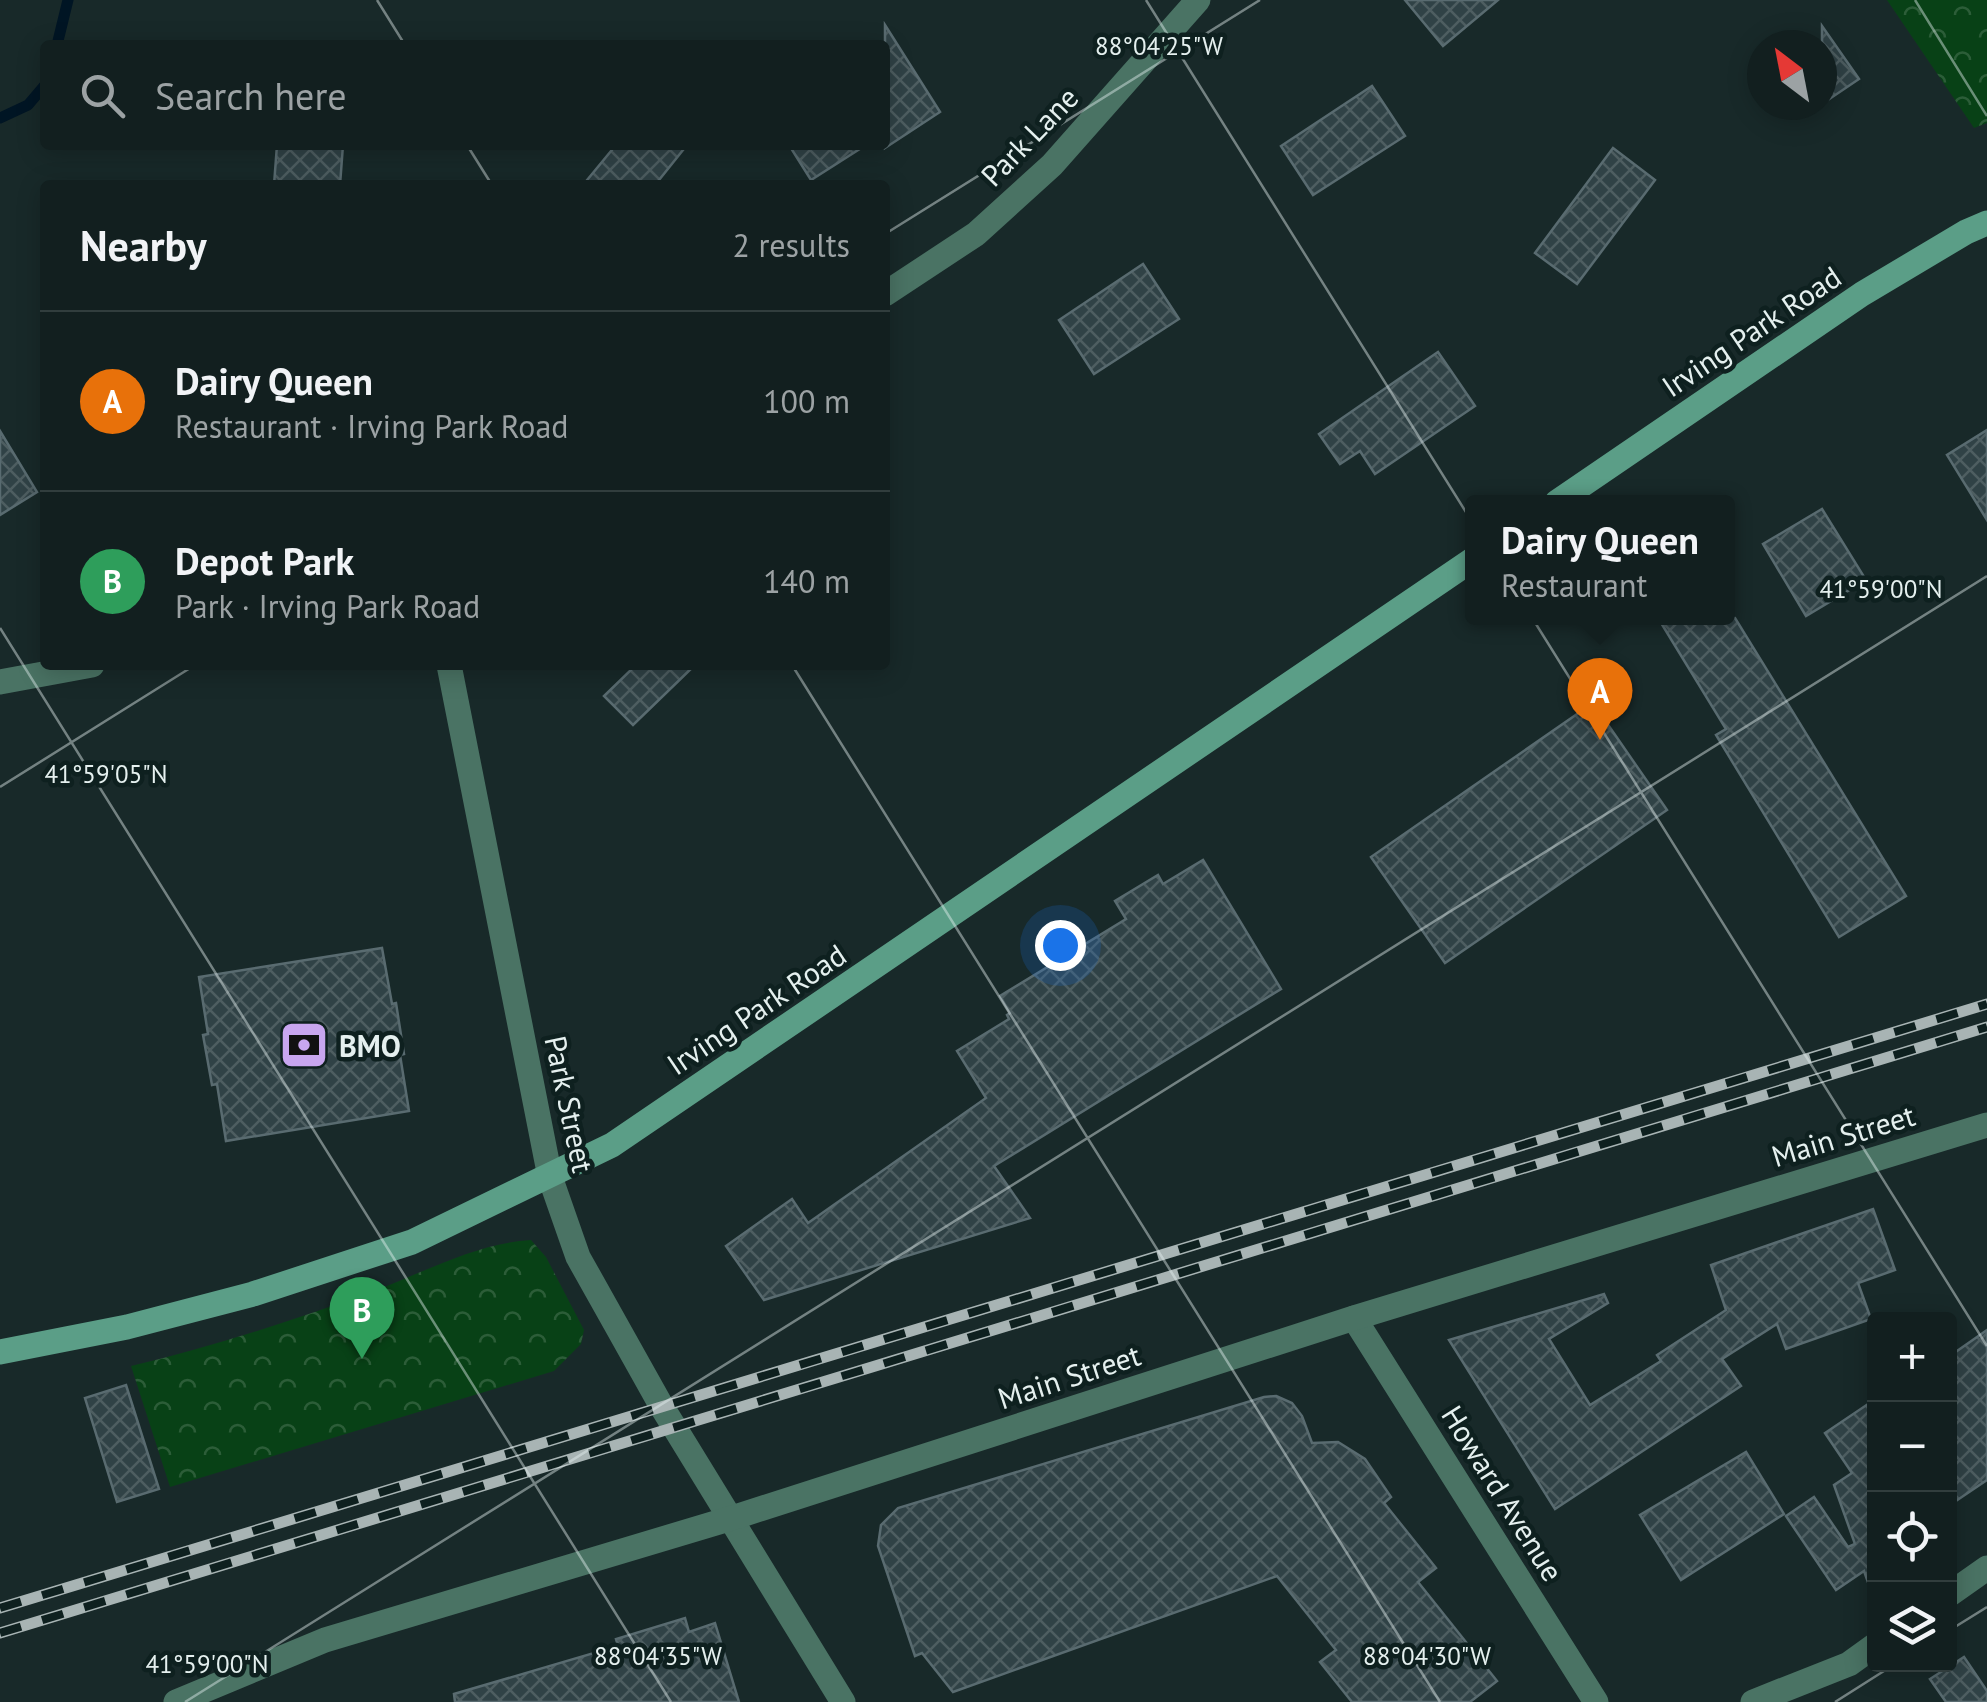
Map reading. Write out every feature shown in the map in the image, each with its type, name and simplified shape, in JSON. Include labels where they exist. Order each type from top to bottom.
[{"type":"main road","name":"Irving Park Road","points":[[1567,495],[1862,294],[1987,223]]},
{"type":"main road","name":"Irving Park Road","points":[[0,1352],[127,1327],[253,1294],[412,1242],[612,1145],[1465,565]]},
{"type":"street","name":"Park Lane","points":[[890,291],[976,234],[1052,165],[1198,0]]},
{"type":"street","points":[[0,682],[65,670]]},
{"type":"street","name":"Park Street","points":[[450,670],[550,1177],[578,1257],[729,1519],[843,1702]]},
{"type":"street","name":"Main Street","points":[[176,1702],[325,1640],[729,1519],[1354,1318],[1987,1125]]},
{"type":"street","name":"Howard Avenue","points":[[1354,1318],[1596,1702]]},
{"type":"street","points":[[1957,1589],[1987,1568]]},
{"type":"street","points":[[1753,1702],[1849,1664],[1867,1651]]},
{"type":"green space","points":[[1887,0],[1987,0],[1987,123],[1974,128]]},
{"type":"green space","points":[[531,1240],[546,1257],[584,1330],[581,1344],[554,1371],[170,1487],[131,1366],[287,1321],[492,1246]]},
{"type":"building","points":[[1405,0],[1498,0],[1443,46]]},
{"type":"building","points":[[885,25],[940,112],[890,145],[890,40],[885,40]]},
{"type":"building","points":[[1837,47],[1859,79],[1837,94]]},
{"type":"building","points":[[1372,86],[1405,136],[1313,195],[1281,146]]},
{"type":"building","points":[[1613,148],[1655,180],[1577,284],[1535,253]]},
{"type":"building","points":[[277,150],[343,150],[340,180],[274,180]]},
{"type":"building","points":[[612,150],[683,150],[659,180],[587,180]]},
{"type":"building","points":[[792,150],[858,150],[811,180]]},
{"type":"building","points":[[1143,264],[1179,319],[1094,374],[1059,320]]},
{"type":"building","points":[[1438,352],[1475,406],[1375,474],[1360,451],[1340,464],[1319,434]]},
{"type":"building","points":[[1987,430],[1987,520],[1947,455]]},
{"type":"building","points":[[0,431],[37,492],[0,515]]},
{"type":"building","points":[[1822,509],[1866,580],[1806,616],[1763,544]]},
{"type":"building","points":[[1735,618],[1906,896],[1839,937],[1716,735],[1726,729],[1662,625],[1735,625]]},
{"type":"building","points":[[631,670],[690,670],[633,725],[604,696]]},
{"type":"building","points":[[1593,703],[1667,810],[1445,963],[1371,857]]},
{"type":"building","points":[[1203,860],[1281,989],[994,1166],[1030,1218],[764,1300],[726,1246],[792,1199],[808,1223],[986,1098],[957,1051],[1009,1019],[1010,1013],[1000,996],[1126,919],[1115,901],[1158,875],[1163,884]]},
{"type":"building","name":"BMO","points":[[382,948],[392,1004],[396,1003],[409,1111],[226,1141],[217,1084],[212,1085],[203,1035],[208,1034],[199,977]]},
{"type":"building","points":[[1873,1209],[1895,1270],[1858,1283],[1868,1312],[1867,1320],[1786,1349],[1777,1324],[1722,1359],[1741,1386],[1555,1509],[1449,1340],[1604,1294],[1608,1303],[1549,1339],[1590,1405],[1661,1361],[1657,1355],[1726,1310],[1711,1265]]},
{"type":"building","points":[[1987,1330],[1987,1480],[1957,1500],[1957,1402],[1957,1351]]},
{"type":"building","points":[[126,1385],[159,1489],[117,1502],[85,1398]]},
{"type":"building","points":[[1276,1396],[1292,1403],[1302,1416],[1312,1443],[1338,1442],[1365,1459],[1391,1497],[1384,1503],[1436,1568],[1418,1582],[1497,1681],[1470,1702],[1352,1702],[1320,1662],[1336,1650],[1277,1576],[953,1692],[922,1653],[915,1656],[878,1546],[881,1525],[898,1508]]},
{"type":"building","points":[[1867,1405],[1867,1580],[1864,1571],[1836,1590],[1786,1516],[1814,1497],[1848,1547],[1855,1544],[1834,1485],[1852,1473],[1825,1433]]},
{"type":"building","points":[[1746,1452],[1784,1514],[1681,1580],[1640,1515]]},
{"type":"building","points":[[685,1618],[689,1632],[715,1623],[739,1702],[455,1702],[454,1694],[618,1646],[616,1639]]},
{"type":"building","points":[[1964,1657],[1987,1691],[1987,1702],[1946,1702],[1930,1679],[1941,1672],[1957,1672],[1957,1662]]},
{"type":"waterway","points":[[58,40],[68,0]]},
{"type":"waterway","points":[[0,118],[28,105],[40,91]]},
{"type":"railway","points":[[0,1608],[1987,1004]]},
{"type":"railway","points":[[0,1633],[1987,1027]]},
{"type":"place","name":"Dairy Queen","points":[[1600,740]]},
{"type":"place","name":"BMO","points":[[304,1045]]},
{"type":"place","name":"Depot Park","points":[[362,1359]]}]
